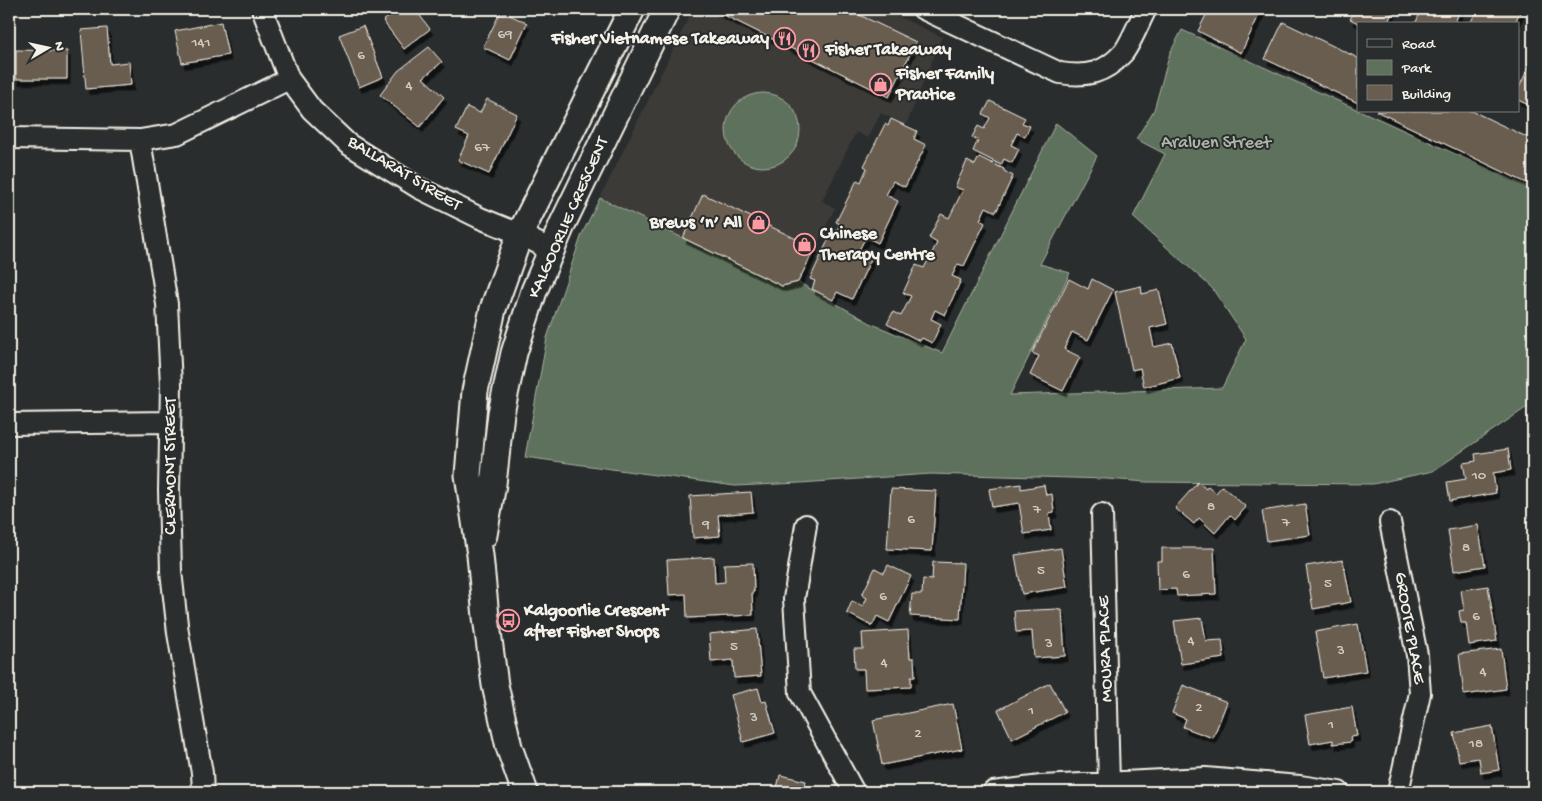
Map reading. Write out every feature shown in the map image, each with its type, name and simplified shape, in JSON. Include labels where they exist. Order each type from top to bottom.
[{"type":"street","name":"BALLARAT STREET","points":[[262,9],[289,79],[312,110],[348,144],[419,188],[551,250]]},
{"type":"street","name":"KALGOORLIE CRESCENT","points":[[525,792],[509,747],[495,685],[480,555],[468,475],[475,391],[494,308],[520,234],[632,9]]},
{"type":"street","name":"KALGOORLIE CRESCENT","points":[[480,555],[493,484],[501,413],[510,370],[534,291],[551,250],[667,9]]},
{"type":"street","points":[[923,9],[1060,73],[1075,76],[1089,75],[1108,66],[1124,52],[1146,9]]},
{"type":"street","points":[[9,138],[140,140],[177,134],[289,79]]},
{"type":"street","name":"CLERMONT STREET","points":[[140,140],[167,304],[171,385],[169,490],[171,571],[178,633],[202,773],[203,792]]},
{"type":"street","points":[[9,424],[170,422]]},
{"type":"street","name":"MOURA PLACE","points":[[1102,514],[1109,783]]},
{"type":"street","name":"GROOTE PLACE","points":[[1390,522],[1417,655],[1420,693],[1398,792]]},
{"type":"street","points":[[806,525],[794,599],[800,693],[854,792]]},
{"type":"street","points":[[993,792],[1041,786],[1205,778],[1300,786],[1339,792]]},
{"type":"shaded area","points":[[693,9],[883,9],[942,37],[906,125],[881,113],[868,138],[856,132],[822,201],[835,208],[798,282],[782,286],[600,198]]},
{"type":"green space","name":"Araluen Street","points":[[1182,30],[1357,110],[1357,112],[1363,112],[1533,189],[1533,403],[1433,471],[1373,484],[1147,482],[1107,479],[930,474],[735,486],[525,457],[547,338],[582,234],[600,198],[782,286],[798,282],[872,324],[942,353],[1056,123],[1097,156],[1040,264],[1070,273],[1010,395],[1222,388],[1246,339],[1212,288],[1133,217],[1165,154],[1136,139],[1154,110],[1170,53]]},
{"type":"green space","points":[[763,93],[784,99],[794,109],[800,130],[794,151],[784,161],[763,167],[742,161],[732,151],[726,130],[732,109],[742,99]]},
{"type":"building","points":[[400,9],[415,9],[430,29],[404,49],[383,21]]},
{"type":"building","points":[[712,9],[847,9],[916,42],[889,97]]},
{"type":"building","points":[[1209,9],[1262,9],[1241,53],[1198,31]]},
{"type":"building","points":[[1356,9],[1394,9],[1388,22],[1357,22],[1350,19]]},
{"type":"building","points":[[1422,9],[1461,9],[1455,22],[1416,22]]},
{"type":"building","points":[[1477,9],[1522,9],[1515,22],[1471,22]]},
{"type":"building","points":[[501,11],[527,23],[510,60],[483,47]]},
{"type":"building","points":[[221,22],[228,55],[182,63],[175,31]]},
{"type":"building","points":[[1283,22],[1357,58],[1357,103],[1265,59]]},
{"type":"building","points":[[363,26],[383,77],[359,87],[339,35]]},
{"type":"building","points":[[107,28],[110,64],[129,62],[131,85],[86,89],[81,30]]},
{"type":"building","points":[[429,47],[442,62],[423,78],[444,97],[420,127],[380,95],[398,71]]},
{"type":"building","points":[[16,50],[67,51],[67,79],[16,79]]},
{"type":"building","points":[[1533,57],[1533,107],[1520,101],[1520,86]]},
{"type":"building","points":[[487,99],[517,114],[489,174],[458,160],[469,136],[456,130],[467,107],[480,113]]},
{"type":"building","points":[[990,101],[1025,118],[1022,123],[1030,126],[1025,137],[1017,133],[1011,145],[1019,149],[1012,163],[1004,159],[1001,165],[973,151],[978,140],[972,137],[978,126],[984,129],[990,118],[983,114]]},
{"type":"building","points":[[1378,112],[1474,112],[1533,140],[1533,186]]},
{"type":"building","points":[[891,119],[917,131],[914,139],[926,145],[905,187],[893,181],[886,195],[898,201],[878,243],[866,237],[859,250],[872,257],[852,299],[837,292],[833,300],[812,289],[815,281],[810,279],[830,236],[833,238],[840,224],[836,222],[857,180],[861,182],[867,168],[864,166],[885,124],[888,126]]},
{"type":"building","points":[[979,157],[1004,169],[1004,171],[1013,176],[996,212],[986,207],[980,220],[985,223],[964,266],[958,264],[952,276],[961,280],[945,315],[935,310],[931,319],[941,324],[932,343],[922,338],[920,341],[887,324],[893,312],[901,316],[911,296],[903,293],[916,265],[924,268],[937,243],[929,238],[941,214],[949,218],[963,190],[955,187],[967,161],[975,165]]},
{"type":"building","points":[[703,194],[815,248],[798,282],[782,286],[683,238]]},
{"type":"building","points":[[1069,279],[1088,289],[1092,279],[1113,290],[1088,340],[1072,332],[1064,349],[1080,357],[1063,391],[1030,375],[1039,356],[1032,353]]},
{"type":"building","points":[[1141,286],[1142,294],[1159,290],[1167,324],[1150,328],[1154,347],[1172,343],[1180,378],[1144,387],[1140,368],[1132,370],[1115,292]]},
{"type":"building","points":[[1508,449],[1511,470],[1493,473],[1496,493],[1450,501],[1447,482],[1466,479],[1463,463],[1476,461],[1475,454]]},
{"type":"building","points":[[1198,482],[1206,489],[1208,486],[1216,493],[1222,486],[1246,507],[1235,520],[1230,515],[1215,533],[1199,518],[1194,524],[1175,508]]},
{"type":"building","points":[[1021,484],[1021,489],[1044,485],[1046,495],[1052,494],[1054,512],[1049,513],[1051,530],[1024,534],[1019,503],[992,507],[989,489]]},
{"type":"building","points":[[891,489],[936,491],[932,551],[887,549]]},
{"type":"building","points":[[751,492],[753,512],[718,515],[720,536],[693,538],[690,496]]},
{"type":"building","points":[[1305,504],[1310,535],[1267,541],[1262,511]]},
{"type":"building","points":[[1478,525],[1485,566],[1454,571],[1448,530]]},
{"type":"building","points":[[1061,548],[1067,587],[1022,594],[1015,555]]},
{"type":"building","points":[[1162,548],[1214,548],[1216,594],[1177,596],[1176,589],[1158,590],[1157,561],[1162,561]]},
{"type":"building","points":[[714,557],[715,583],[725,582],[724,564],[753,563],[753,615],[687,618],[686,594],[669,595],[667,560]]},
{"type":"building","points":[[1343,560],[1351,602],[1313,609],[1306,566]]},
{"type":"building","points":[[933,562],[963,563],[960,619],[910,616],[912,594],[922,594],[923,579],[932,580]]},
{"type":"building","points":[[888,565],[911,576],[889,622],[877,616],[872,626],[847,613],[852,601],[863,606],[867,598],[862,595],[875,568],[884,573]]},
{"type":"building","points":[[1488,586],[1497,641],[1469,645],[1466,623],[1461,623],[1459,611],[1464,610],[1461,590]]},
{"type":"building","points":[[1062,610],[1065,656],[1034,658],[1032,631],[1016,632],[1014,611]]},
{"type":"building","points":[[1202,618],[1206,641],[1222,640],[1224,658],[1181,664],[1174,621]]},
{"type":"building","points":[[1358,624],[1366,671],[1323,678],[1315,632]]},
{"type":"building","points":[[757,629],[761,676],[734,678],[733,660],[711,662],[709,634]]},
{"type":"building","points":[[908,630],[910,658],[914,658],[915,677],[911,677],[911,687],[865,689],[864,669],[855,669],[854,649],[863,649],[862,633]]},
{"type":"building","points":[[1501,649],[1506,689],[1464,695],[1459,654]]},
{"type":"building","points":[[1050,683],[1065,712],[1012,739],[998,710]]},
{"type":"building","points":[[1183,685],[1227,702],[1213,738],[1183,727],[1186,719],[1172,713]]},
{"type":"building","points":[[758,688],[762,702],[766,701],[775,733],[743,742],[731,695]]},
{"type":"building","points":[[953,704],[962,749],[882,765],[873,720]]},
{"type":"building","points":[[1352,707],[1357,736],[1350,737],[1351,742],[1333,744],[1333,740],[1310,744],[1305,715]]},
{"type":"building","points":[[1492,726],[1499,770],[1481,773],[1479,758],[1459,761],[1454,733]]},
{"type":"building","points":[[780,775],[806,781],[803,791],[807,792],[776,792]]},
{"type":"place","name":"Fisher Vietnamese Takeaway","points":[[785,39]]},
{"type":"place","name":"Fisher Takeaway","points":[[809,50]]},
{"type":"place","name":"Fisher Family Practice","points":[[880,84]]},
{"type":"place","name":"Brews ‘n’ All","points":[[758,223]]},
{"type":"place","name":"Chinese Therapy Centre","points":[[804,244]]},
{"type":"place","name":"Kalgoorlie Crescent after Fisher Shops","points":[[508,621]]}]
